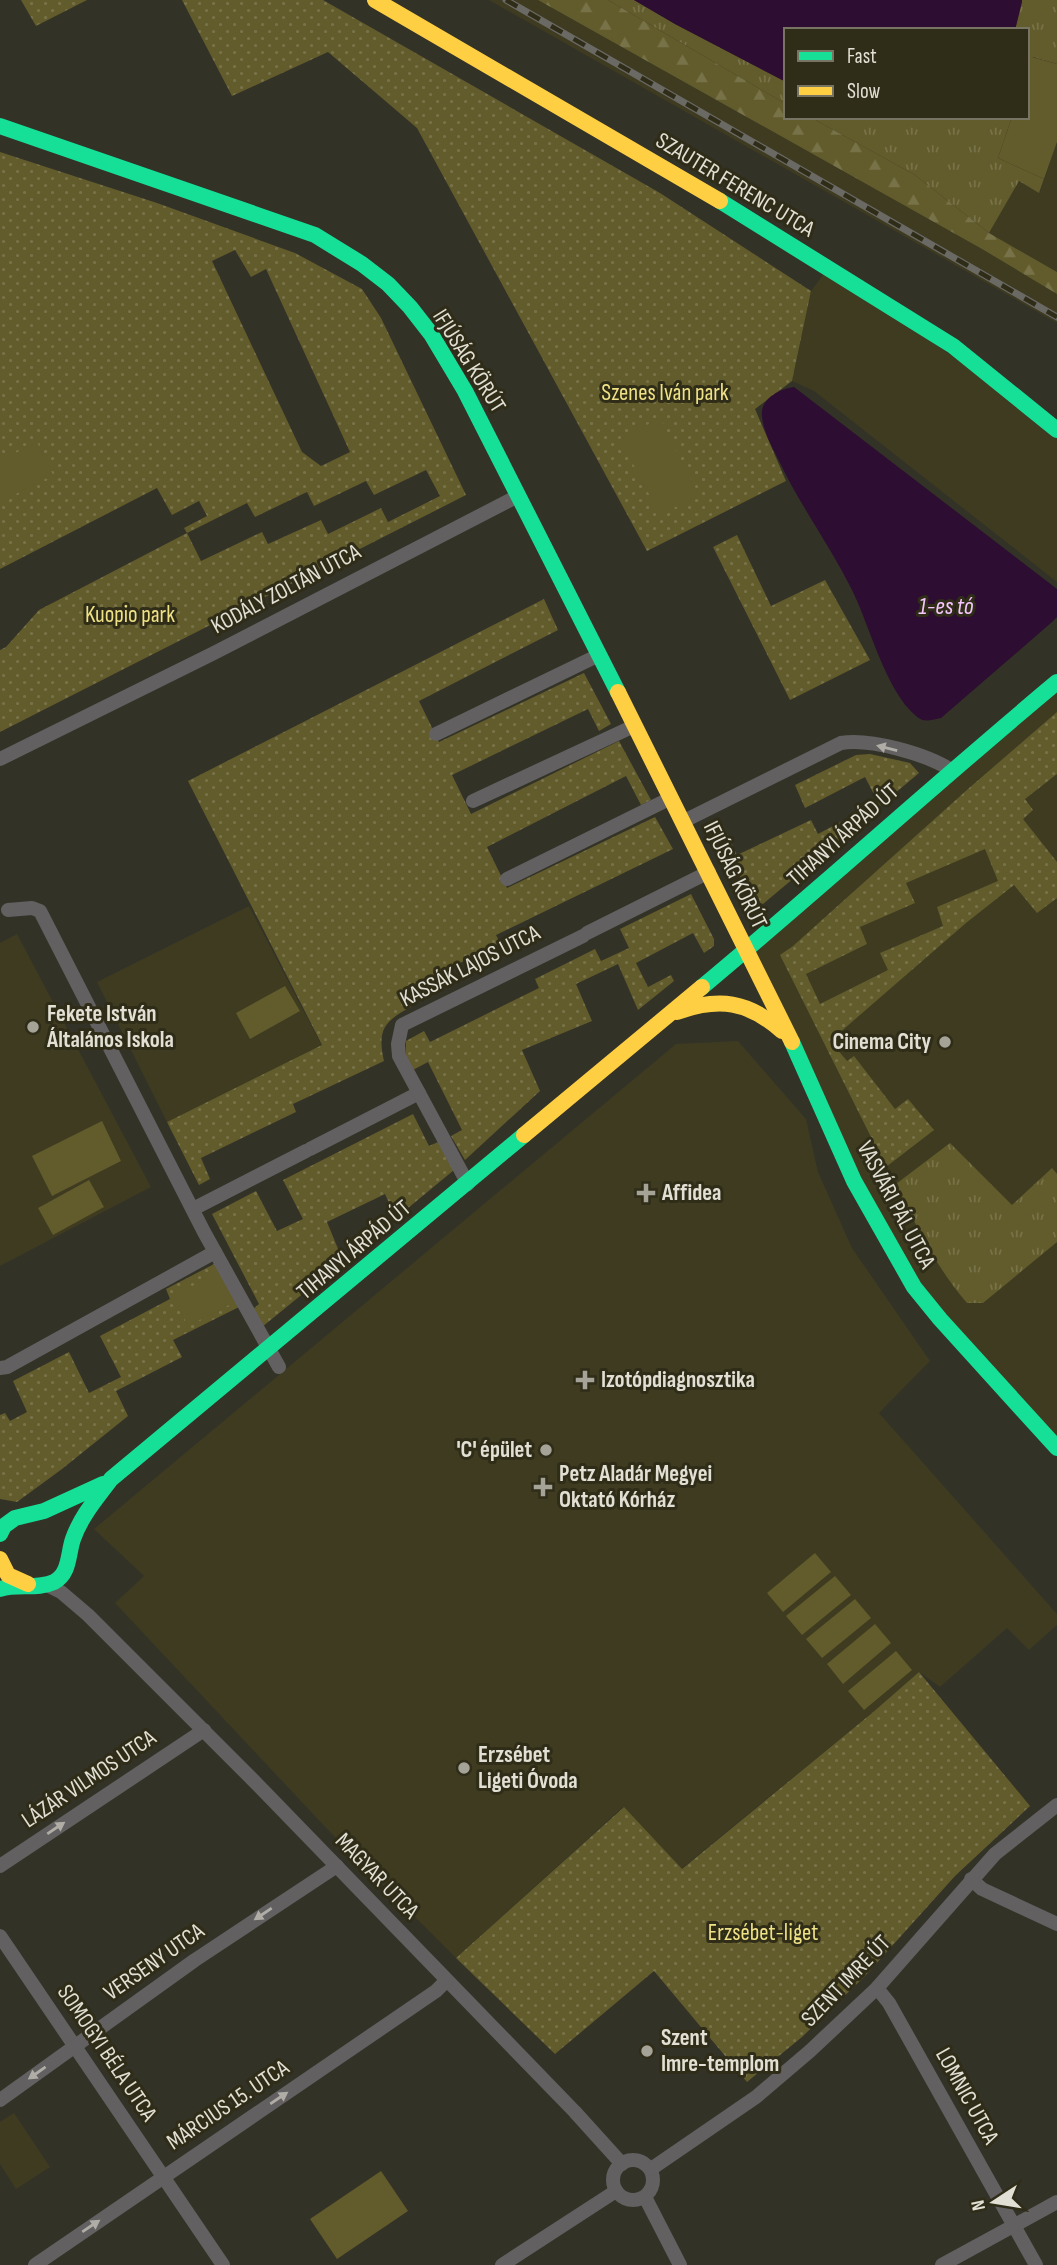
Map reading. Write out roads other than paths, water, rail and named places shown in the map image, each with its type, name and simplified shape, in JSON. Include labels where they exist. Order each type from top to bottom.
[{"type":"street","name":"SZAUTER FERENC UTCA","points":[[376,0],[698,187],[953,346],[1057,430]]},
{"type":"street","name":"IFJÚSÁG KÖRÚT","points":[[0,126],[316,235],[389,285],[429,333],[465,391],[684,821],[746,950]]},
{"type":"street","name":"KODÁLY ZOLTÁN UTCA","points":[[0,760],[518,496]]},
{"type":"street","points":[[436,734],[599,655]]},
{"type":"street","name":"TIHANYI ÁRPÁD ÚT","points":[[66,1571],[79,1525],[88,1507],[111,1479],[268,1351],[746,950],[951,770],[1057,682]]},
{"type":"street","points":[[473,802],[634,726]]},
{"type":"street","name":"IFJÚSÁG KÖRÚT","points":[[684,821],[841,743],[850,741],[922,757],[939,762],[951,770]]},
{"type":"street","points":[[507,879],[671,798]]},
{"type":"street","name":"KASSÁK LAJOS UTCA","points":[[419,1093],[399,1056],[397,1044],[402,1026],[709,872]]},
{"type":"street","points":[[8,910],[32,908],[40,911],[215,1252],[279,1367]]},
{"type":"street","name":"VASVÁRI PÁL UTCA","points":[[746,950],[792,1043],[854,1181],[914,1287],[940,1320],[1057,1448]]},
{"type":"street","name":"TIHANYI ÁRPÁD ÚT","points":[[658,1022],[696,1005],[733,1003],[760,1013],[792,1043]]},
{"type":"street","points":[[193,1209],[419,1093],[468,1184]]},
{"type":"street","points":[[0,1368],[7,1367],[215,1252]]},
{"type":"street","name":"TIHANYI ÁRPÁD ÚT","points":[[0,1534],[9,1522],[58,1506],[111,1479]]},
{"type":"street","points":[[0,1511],[11,1517],[43,1515],[59,1524],[71,1549]]},
{"type":"street","points":[[0,1559],[8,1575],[40,1585]]},
{"type":"street","points":[[0,1589],[6,1586],[54,1582],[66,1571]]},
{"type":"street","name":"MAGYAR UTCA","points":[[66,1571],[75,1595],[96,1623]]},
{"type":"street","name":"MAGYAR UTCA","points":[[40,1585],[69,1598],[204,1730],[622,2164]]},
{"type":"street","name":"LÁZÁR VILMOS UTCA","points":[[0,1866],[204,1730]]},
{"type":"street","name":"SZENT IMRE ÚT","points":[[652,2169],[756,2096],[810,2051],[877,1988],[995,1854],[1057,1805]]},
{"type":"street","name":"VERSENY UTCA","points":[[0,2100],[195,1960],[337,1866]]},
{"type":"street","points":[[971,1879],[982,1889],[1057,1924]]},
{"type":"street","name":"SOMOGYI BÉLA UTCA","points":[[0,1936],[223,2265]]},
{"type":"street","name":"MÁRCIUS 15. UTCA","points":[[35,2265],[436,1991],[446,1981]]},
{"type":"street","name":"LOMNIC UTCA","points":[[877,1988],[889,2003],[1036,2265]]},
{"type":"street","points":[[636,2160],[652,2169],[653,2185],[645,2197],[626,2199],[616,2191],[613,2185],[614,2174],[622,2164],[636,2160]]},
{"type":"street","points":[[502,2265],[616,2191]]},
{"type":"street","points":[[645,2197],[680,2265]]},
{"type":"street","points":[[942,2265],[1057,2202]]},
{"type":"water","points":[[634,0],[1022,0],[1016,28],[784,28],[784,81]]},
{"type":"water","name":"1-es tó","points":[[794,387],[1057,589],[1057,617],[941,718],[922,720],[905,705],[896,691],[853,592],[769,440],[763,422],[764,405],[782,390]]},
{"type":"railway","points":[[506,0],[1057,317]]},
{"type":"place","name":"Fekete István Általános Iskola","points":[[33,1027]]},
{"type":"place","name":"Cinema City","points":[[945,1042]]},
{"type":"place","name":"Affidea","points":[[646,1193]]},
{"type":"place","name":"Izotópdiagnosztika","points":[[585,1380]]},
{"type":"place","name":"'C' épület","points":[[546,1450]]},
{"type":"place","name":"Petz Aladár Megyei Oktató Kórház","points":[[543,1487]]},
{"type":"place","name":"Erzsébet Ligeti Óvoda","points":[[464,1768]]},
{"type":"place","name":"Szent Imre-templom","points":[[647,2051]]},
{"type":"park label","name":"Szenes Iván park","points":[[665,393]]},
{"type":"park label","name":"Kuopio park","points":[[130,615]]},
{"type":"park label","name":"Erzsébet-liget","points":[[763,1933]]}]
